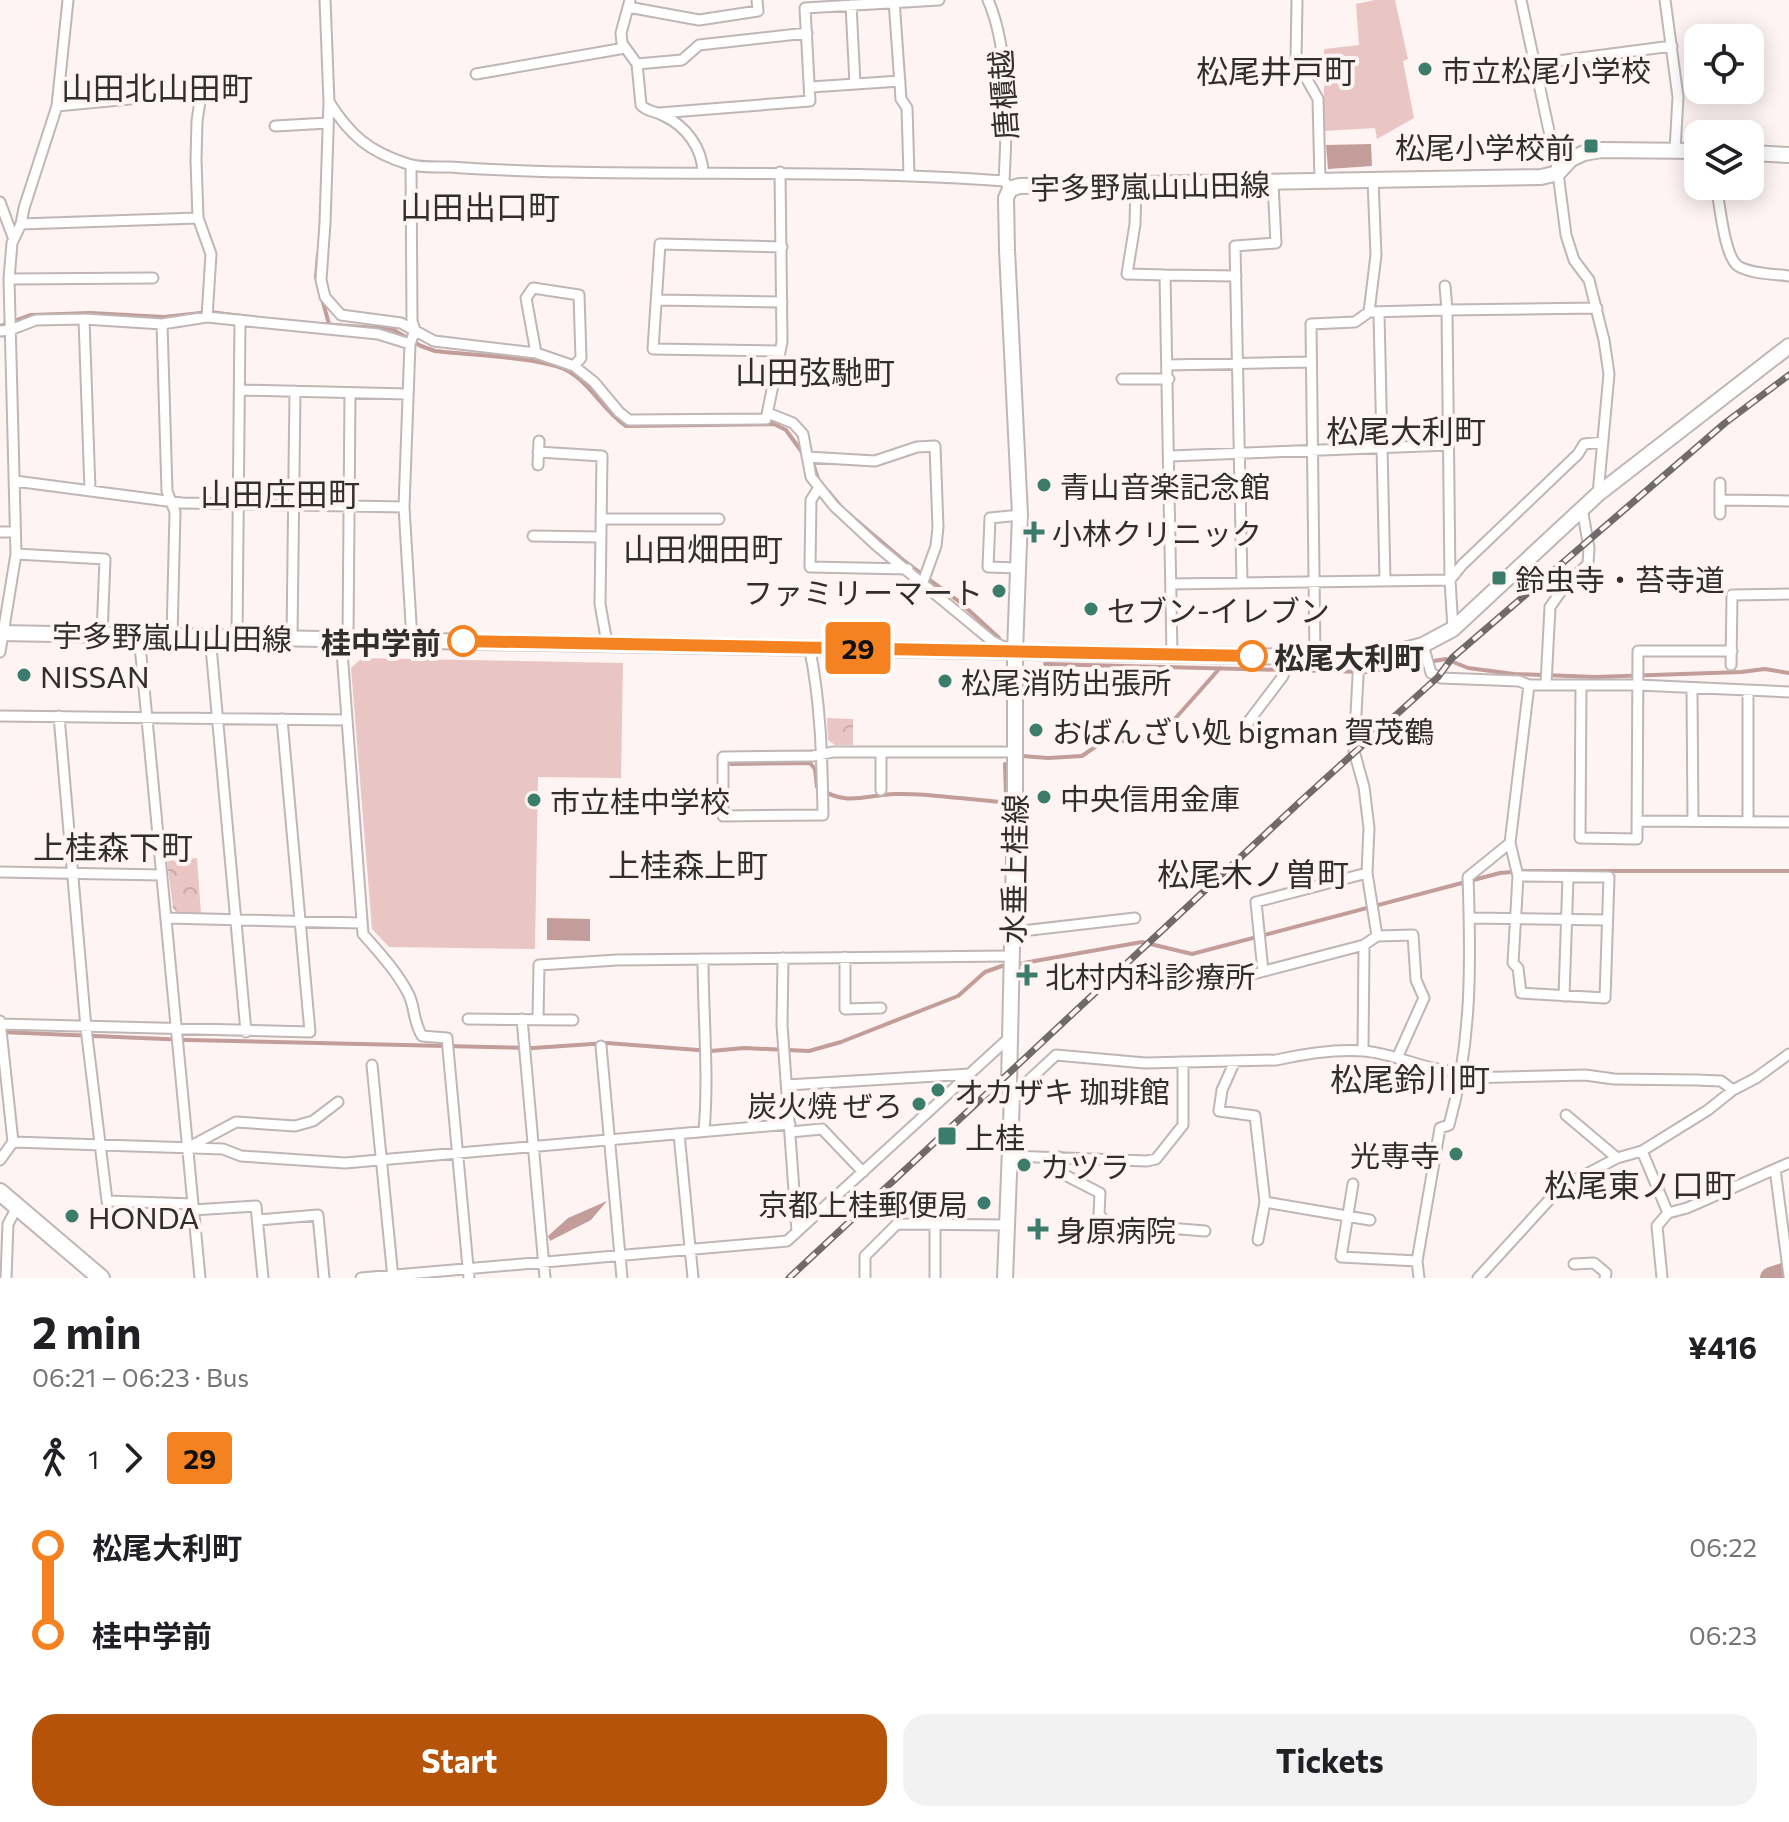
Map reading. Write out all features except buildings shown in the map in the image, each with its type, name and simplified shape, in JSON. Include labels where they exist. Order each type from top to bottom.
[{"type":"highway","points":[[0,1192],[101,1278]]},
{"type":"main road","name":"宇多野嵐山山田線","points":[[1015,652],[1020,515],[1007,250],[1007,185],[1541,177],[1558,173],[1571,159],[1584,153],[1601,150],[1684,150]]},
{"type":"main road","points":[[1764,154],[1789,155]]},
{"type":"main road","name":"宇多野嵐山山田線","points":[[2,633],[1172,654],[1315,658],[1359,667],[1389,654],[1423,645],[1453,629],[1598,494],[1789,346]]},
{"type":"main road","name":"水垂上桂線","points":[[1005,1278],[1012,1096],[1009,1084],[1015,652]]},
{"type":"street","points":[[0,652],[16,554],[15,481],[5,331],[9,279],[6,249],[21,224],[57,106],[68,0]]},
{"type":"street","points":[[325,0],[329,102],[321,280],[325,297],[341,315],[401,323],[434,341],[536,353],[574,366],[594,382],[629,420],[766,419],[782,342],[780,172]]},
{"type":"street","points":[[703,172],[702,159],[678,123],[641,105],[637,64],[625,48],[621,33],[629,3],[699,20],[758,11],[757,0]]},
{"type":"street","points":[[659,113],[810,101],[805,8],[939,0]]},
{"type":"street","name":"唐櫃越","points":[[988,0],[998,38],[1008,109],[1007,185]]},
{"type":"street","points":[[1297,0],[1296,60],[1318,99],[1320,180]]},
{"type":"street","points":[[1521,0],[1558,173],[1566,235],[1574,260],[1589,280],[1609,374],[1598,494]]},
{"type":"street","points":[[1665,0],[1678,97],[1675,150]]},
{"type":"street","points":[[894,1],[901,99],[907,108],[909,175]]},
{"type":"street","points":[[851,5],[855,84]]},
{"type":"street","points":[[637,64],[682,60],[699,45],[807,33]]},
{"type":"street","points":[[1535,64],[1672,46]]},
{"type":"street","points":[[476,74],[625,48]]},
{"type":"street","points":[[811,87],[900,81]]},
{"type":"street","points":[[202,88],[197,121],[198,218],[211,254],[207,317]]},
{"type":"street","points":[[57,106],[140,98]]},
{"type":"street","points":[[329,102],[345,128],[372,150],[411,165],[632,174],[780,172],[909,175],[1007,185]]},
{"type":"street","points":[[275,126],[328,123]]},
{"type":"street","points":[[411,165],[412,321],[415,330],[410,344],[404,507],[412,640]]},
{"type":"street","points":[[1373,180],[1376,255],[1374,313],[1383,447],[1385,580]]},
{"type":"street","points":[[1242,582],[1235,246],[1276,243],[1273,183]]},
{"type":"street","points":[[1136,184],[1135,224],[1127,274],[1236,276]]},
{"type":"street","points":[[1719,200],[1728,249],[1734,261],[1743,268],[1789,276]]},
{"type":"street","points":[[0,202],[13,237]]},
{"type":"street","points":[[21,224],[198,218]]},
{"type":"street","points":[[780,351],[653,349],[660,244],[782,247]]},
{"type":"street","points":[[1165,275],[1172,654]]},
{"type":"street","points":[[9,279],[153,278]]},
{"type":"street","points":[[1445,286],[1453,629]]},
{"type":"street","points":[[536,353],[526,298],[533,288],[579,295],[581,358],[574,366]]},
{"type":"street","points":[[657,300],[782,302]]},
{"type":"street","points":[[1315,658],[1311,324],[1355,322],[1374,313],[1597,308]]},
{"type":"street","points":[[5,331],[36,320],[84,319],[162,324],[207,317],[378,334],[410,344]]},
{"type":"street","points":[[84,319],[90,490]]},
{"type":"street","points":[[237,637],[240,320]]},
{"type":"street","points":[[162,324],[167,491],[175,512],[172,636]]},
{"type":"street","points":[[1168,365],[1310,362]]},
{"type":"street","points":[[1122,379],[1169,379]]},
{"type":"street","points":[[240,390],[408,394]]},
{"type":"street","points":[[292,638],[295,391]]},
{"type":"street","points":[[350,393],[344,638],[346,720],[361,923],[363,934],[385,959],[410,996],[414,1023],[422,1036],[447,1038],[469,1273]]},
{"type":"street","points":[[768,413],[793,423],[803,434],[811,477],[818,489],[877,546],[992,641],[1015,652]]},
{"type":"street","points":[[538,465],[539,441]]},
{"type":"street","points":[[1450,580],[1578,454],[1584,444],[1603,442]]},
{"type":"street","points":[[1170,456],[1449,445]]},
{"type":"street","points":[[807,457],[875,461],[917,447],[935,446],[938,527],[936,546],[923,582]]},
{"type":"street","points":[[0,448],[12,448]]},
{"type":"street","points":[[538,452],[602,456],[600,604],[607,643]]},
{"type":"street","points":[[15,481],[170,501],[404,507]]},
{"type":"street","points":[[1720,483],[1720,514]]},
{"type":"street","points":[[818,489],[811,500],[810,567],[908,569]]},
{"type":"street","points":[[1720,500],[1789,501]]},
{"type":"street","points":[[1546,684],[1550,607],[1564,587],[1588,564],[1589,548],[1582,508]]},
{"type":"street","points":[[1018,568],[988,567],[990,518],[1020,515]]},
{"type":"street","points":[[601,519],[719,519]]},
{"type":"street","points":[[0,532],[15,532]]},
{"type":"street","points":[[533,536],[600,537]]},
{"type":"street","points":[[16,554],[105,559],[102,635]]},
{"type":"street","points":[[1171,584],[1450,580]]},
{"type":"street","points":[[1731,665],[1732,595],[1789,594]]},
{"type":"street","points":[[139,635],[200,1278]]},
{"type":"street","points":[[210,636],[246,1032]]},
{"type":"street","points":[[1423,645],[1431,673],[1441,678],[1519,681],[1529,685],[1638,685],[1692,690],[1789,692]]},
{"type":"street","points":[[809,646],[818,686],[821,753],[823,815],[723,816],[723,757],[813,756],[821,753],[1015,752]]},
{"type":"street","points":[[1581,685],[1580,838],[1637,839],[1638,651],[1732,651]]},
{"type":"street","points":[[1243,734],[1249,721],[1283,676],[1284,657]]},
{"type":"street","points":[[1359,667],[1354,751],[1364,787],[1369,828],[1367,873],[1377,936]]},
{"type":"street","points":[[1518,876],[1609,877],[1605,998],[1521,993],[1518,968],[1513,963],[1518,876],[1510,843],[1529,685]]},
{"type":"street","points":[[1692,690],[1693,821]]},
{"type":"street","points":[[1748,692],[1748,821]]},
{"type":"street","points":[[0,716],[346,720]]},
{"type":"street","points":[[59,716],[86,1028],[107,1201],[193,1207],[256,1206],[263,1278]]},
{"type":"street","points":[[0,1160],[13,1142],[0,1023],[86,1028],[310,1032],[282,719]]},
{"type":"street","points":[[881,752],[881,790]]},
{"type":"street","points":[[1638,821],[1789,822]]},
{"type":"street","points":[[1419,1278],[1417,1261],[1440,1128],[1449,1125],[1462,1075],[1471,989],[1468,877],[1510,843]]},
{"type":"street","points":[[0,872],[162,875]]},
{"type":"street","points":[[1263,971],[1256,902],[1367,873]]},
{"type":"street","points":[[1564,996],[1568,877]]},
{"type":"street","points":[[166,918],[361,923]]},
{"type":"street","points":[[1013,932],[1135,918]]},
{"type":"street","points":[[1469,918],[1607,920]]},
{"type":"street","points":[[1230,980],[1364,945],[1377,936],[1413,935],[1416,980],[1424,998],[1397,1058]]},
{"type":"street","points":[[1363,1051],[1364,945]]},
{"type":"street","points":[[538,1019],[539,965],[703,959],[1011,956]]},
{"type":"street","points":[[845,957],[845,1009],[881,1008]]},
{"type":"street","points":[[783,958],[782,1025],[797,1232]]},
{"type":"street","points":[[703,959],[707,1093],[704,1131]]},
{"type":"street","points":[[468,1019],[573,1020]]},
{"type":"street","points":[[522,1019],[545,1278]]},
{"type":"street","points":[[361,1278],[469,1273],[544,1262],[787,1241],[1010,1037]]},
{"type":"street","points":[[601,1046],[622,1278]]},
{"type":"street","points":[[1012,1096],[1056,1055],[1145,1063],[1235,1061],[1363,1051],[1462,1075],[1585,1075],[1614,1079],[1721,1081],[1733,1090]]},
{"type":"street","points":[[1478,1278],[1560,1188],[1617,1158],[1642,1151],[1789,1054]]},
{"type":"street","points":[[1235,1061],[1222,1090],[1219,1111],[1255,1116],[1265,1202],[1258,1240]]},
{"type":"street","points":[[1010,1156],[1156,1159],[1183,1125],[1183,1062]]},
{"type":"street","points":[[372,1065],[393,1276]]},
{"type":"street","points":[[787,1085],[970,1074]]},
{"type":"street","points":[[188,1147],[203,1142],[221,1128],[236,1122],[295,1126],[313,1121],[338,1102]]},
{"type":"street","points":[[1566,1115],[1617,1158]]},
{"type":"street","points":[[13,1142],[223,1149],[241,1156],[345,1163],[704,1131],[822,1129],[863,1172]]},
{"type":"street","points":[[679,1134],[693,1278]]},
{"type":"street","points":[[1642,1151],[1668,1213]]},
{"type":"street","points":[[1059,1157],[1059,1172],[1100,1193],[1099,1214],[1106,1223],[1205,1231]]},
{"type":"street","points":[[1662,1278],[1657,1226],[1668,1213],[1687,1208],[1789,1163]]},
{"type":"street","points":[[1775,1169],[1789,1273]]},
{"type":"street","points":[[1353,1184],[1341,1257],[1417,1261]]},
{"type":"street","points":[[1265,1202],[1370,1220]]},
{"type":"street","points":[[6,1278],[8,1224],[17,1207]]},
{"type":"street","points":[[258,1220],[318,1215],[324,1278]]},
{"type":"street","points":[[935,1223],[935,1278]]},
{"type":"street","points":[[865,1278],[865,1256],[897,1224],[1007,1225]]},
{"type":"street","points":[[1574,1264],[1594,1263],[1606,1273],[1605,1278]]},
{"type":"green space","points":[[1395,0],[1408,59],[1403,61],[1414,118],[1377,139],[1375,128],[1324,131],[1324,49],[1359,45],[1356,4]]},
{"type":"green space","points":[[362,658],[623,663],[621,778],[538,777],[535,949],[389,947],[372,929],[351,668]]},
{"type":"green space","points":[[827,718],[853,719],[853,745],[835,745],[828,740]]},
{"type":"green space","points":[[197,858],[201,914],[179,914],[173,908],[167,861]]},
{"type":"shaded area","points":[[1371,144],[1372,166],[1328,169],[1326,145]]},
{"type":"shaded area","points":[[547,918],[590,919],[590,941],[547,940]]},
{"type":"shaded area","points":[[607,1201],[591,1220],[550,1241],[548,1236],[568,1218]]},
{"type":"waterway","points":[[318,255],[316,277],[329,324]]},
{"type":"waterway","points":[[0,326],[31,315],[90,313],[164,317],[210,312],[249,317]]},
{"type":"waterway","points":[[321,324],[392,329],[435,351],[522,359],[566,370],[583,382],[626,426],[774,424],[786,430],[804,455]]},
{"type":"waterway","points":[[813,463],[819,482]]},
{"type":"waterway","points":[[828,491],[843,509],[903,560],[961,603],[999,638]]},
{"type":"waterway","points":[[1045,664],[1366,672],[1446,659],[1468,668],[1514,674],[1595,677],[1765,669],[1789,673]]},
{"type":"waterway","points":[[1022,756],[1082,756],[1108,738],[1136,743],[1173,721],[1220,668]]},
{"type":"waterway","points":[[731,764],[810,763],[815,769],[817,787],[837,797],[908,794],[1002,802],[1006,797],[1005,764]]},
{"type":"waterway","points":[[1018,964],[1142,942],[1192,954],[1500,873],[1789,871]]},
{"type":"waterway","points":[[1,1032],[188,1040],[533,1048],[607,1043],[711,1051],[744,1048],[809,1051],[841,1042],[958,996],[985,972],[1002,966]]},
{"type":"waterway","points":[[1771,1278],[1789,1272]]},
{"type":"railway","points":[[789,1278],[1438,677],[1452,658],[1725,423],[1789,375]]},
{"type":"bus line","name":"29","points":[[463,641],[1252,656]]},
{"type":"place","name":"市立松尾小学校","points":[[1425,69]]},
{"type":"place","name":"松尾小学校前","points":[[1591,146]]},
{"type":"place","name":"青山音楽記念館","points":[[1044,485]]},
{"type":"place","name":"小林クリニック","points":[[1034,532]]},
{"type":"place","name":"鈴虫寺・苔寺道","points":[[1499,578]]},
{"type":"place","name":"ファミリーマート","points":[[999,591]]},
{"type":"place","name":"セブン-イレブン","points":[[1091,609]]},
{"type":"place","name":"桂中学前","points":[[463,641]]},
{"type":"place","name":"松尾大利町","points":[[1252,656]]},
{"type":"place","name":"NISSAN","points":[[24,675]]},
{"type":"place","name":"松尾消防出張所","points":[[945,681]]},
{"type":"place","name":"おばんざい処 bigman 賀茂鶴","points":[[1036,730]]},
{"type":"place","name":"中央信用金庫","points":[[1044,797]]},
{"type":"place","name":"市立桂中学校","points":[[534,800]]},
{"type":"place","name":"北村内科診療所","points":[[1027,975]]},
{"type":"place","name":"オカザキ 珈琲館","points":[[938,1090]]},
{"type":"place","name":"炭火焼 ぜろ","points":[[919,1104]]},
{"type":"place","name":"上桂","points":[[947,1136]]},
{"type":"place","name":"光専寺","points":[[1456,1154]]},
{"type":"place","name":"カツラ","points":[[1024,1165]]},
{"type":"place","name":"京都上桂郵便局","points":[[984,1203]]},
{"type":"place","name":"HONDA","points":[[72,1216]]},
{"type":"place","name":"身原病院","points":[[1038,1229]]},
{"type":"district","name":"松尾井戸町","points":[[1276,70]]},
{"type":"district","name":"山田北山田町","points":[[157,87]]},
{"type":"district","name":"山田出口町","points":[[480,206]]},
{"type":"district","name":"山田弦馳町","points":[[815,371]]},
{"type":"district","name":"松尾大利町","points":[[1406,430]]},
{"type":"district","name":"山田庄田町","points":[[280,493]]},
{"type":"district","name":"山田畑田町","points":[[703,548]]},
{"type":"district","name":"上桂森下町","points":[[113,846]]},
{"type":"district","name":"上桂森上町","points":[[688,864]]},
{"type":"district","name":"松尾木ノ曽町","points":[[1253,873]]},
{"type":"district","name":"松尾鈴川町","points":[[1410,1078]]},
{"type":"district","name":"松尾東ノ口町","points":[[1640,1184]]}]
